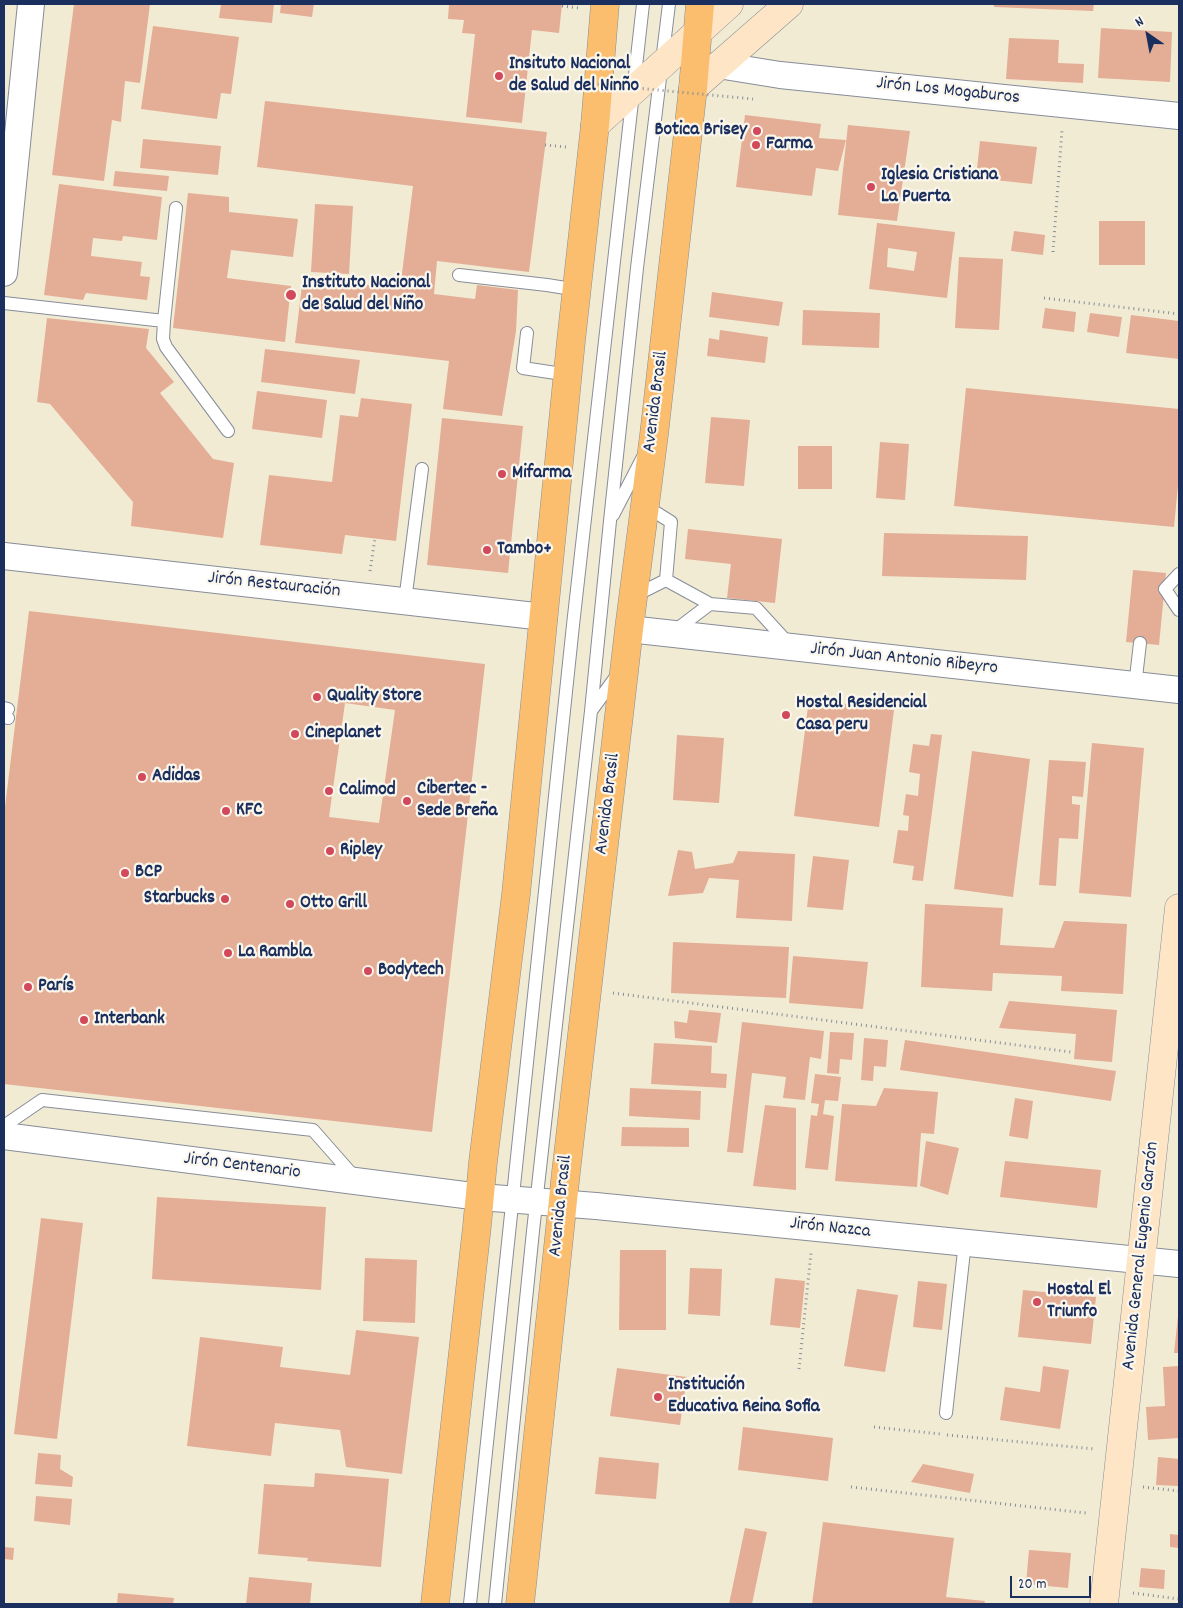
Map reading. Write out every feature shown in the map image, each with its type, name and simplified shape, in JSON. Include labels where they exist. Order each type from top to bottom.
[{"type":"main road","points":[[435,1604],[484,1153],[516,894],[571,341],[595,125],[605,4]]},
{"type":"main road","name":"Avenida Brasil","points":[[520,1604],[562,1203],[629,629],[654,435],[700,4]]},
{"type":"main road","points":[[595,125],[729,4]]},
{"type":"main road","points":[[692,88],[789,4]]},
{"type":"main road","name":"Avenida General Eugenio Garzón","points":[[1104,1604],[1179,908]]},
{"type":"street","points":[[4,272],[31,4]]},
{"type":"street","name":"Jirón Los Mogaburos","points":[[718,65],[780,75],[1179,116]]},
{"type":"street","name":"Jirón Restauración","points":[[4,556],[544,617]]},
{"type":"street","name":"Jirón Juan Antonio Ribeyro","points":[[629,629],[1179,690]]},
{"type":"street","name":"Jirón Centenario","points":[[4,1136],[480,1197]]},
{"type":"street","name":"Jirón Nazca","points":[[480,1197],[814,1227],[1179,1264]]},
{"type":"lane","name":"Avenida Brasil","points":[[495,1604],[524,1200],[573,625],[643,4]]},
{"type":"lane","name":"Avenida Brasil","points":[[470,1604],[591,711],[644,203],[669,4]]},
{"type":"lane","points":[[176,208],[163,338],[166,347],[228,431]]},
{"type":"lane","points":[[459,275],[578,290]]},
{"type":"lane","points":[[4,303],[164,320]]},
{"type":"lane","points":[[527,333],[523,368],[569,375]]},
{"type":"lane","points":[[610,521],[654,435]]},
{"type":"lane","points":[[405,601],[422,469]]},
{"type":"lane","points":[[644,505],[671,522],[666,580]]},
{"type":"lane","points":[[1179,574],[1165,589],[1179,610]]},
{"type":"lane","points":[[634,596],[666,580]]},
{"type":"lane","points":[[666,580],[710,604],[756,608],[791,647]]},
{"type":"lane","points":[[671,634],[710,604]]},
{"type":"lane","points":[[1135,686],[1140,643]]},
{"type":"lane","points":[[591,711],[625,664]]},
{"type":"lane","points":[[4,1126],[42,1100],[313,1130],[359,1182]]},
{"type":"lane","points":[[946,1413],[965,1242]]},
{"type":"path","points":[[578,82],[752,99]]},
{"type":"path","points":[[1053,252],[1064,104]]},
{"type":"path","points":[[545,145],[571,148]]},
{"type":"path","points":[[1044,298],[1179,314]]},
{"type":"path","points":[[366,597],[375,538]]},
{"type":"path","points":[[588,990],[1071,1052]]},
{"type":"path","points":[[799,1369],[814,1227]]},
{"type":"path","points":[[874,1427],[1120,1452]]},
{"type":"path","points":[[851,1487],[1114,1516]]},
{"type":"path","points":[[1156,1489],[1179,1491]]},
{"type":"path","points":[[1144,1595],[1179,1599]]},
{"type":"building","points":[[74,4],[150,4],[140,83],[125,81],[121,122],[112,120],[104,181],[52,175]]},
{"type":"building","points":[[221,4],[274,4],[272,23],[219,18]]},
{"type":"building","points":[[281,4],[314,4],[312,17],[280,13]]},
{"type":"building","name":"Insituto Nacional de Salud del Ninño","points":[[449,4],[562,4],[559,33],[532,30],[522,123],[466,117],[475,34],[462,33],[464,20],[448,19]]},
{"type":"building","points":[[994,4],[1094,4],[1093,11],[994,7]]},
{"type":"building","points":[[153,26],[239,37],[231,94],[221,93],[217,119],[141,109]]},
{"type":"building","points":[[1101,28],[1172,32],[1170,82],[1098,78]]},
{"type":"building","points":[[1009,38],[1059,40],[1058,63],[1084,64],[1083,83],[1006,79]]},
{"type":"building","points":[[265,101],[547,132],[529,272],[437,261],[434,294],[475,299],[477,285],[518,290],[516,331],[502,416],[443,409],[449,361],[295,343],[303,277],[400,289],[413,186],[257,167]]},
{"type":"building","points":[[745,115],[821,124],[819,138],[846,140],[838,171],[816,168],[812,196],[736,187]]},
{"type":"building","name":"Iglesia Cristiana La Puerta","points":[[848,125],[910,131],[897,221],[838,215]]},
{"type":"building","points":[[143,139],[221,146],[218,175],[140,168]]},
{"type":"building","points":[[980,141],[1037,147],[1032,184],[976,178]]},
{"type":"building","points":[[115,171],[169,176],[167,191],[113,186]]},
{"type":"building","points":[[59,184],[162,197],[157,240],[123,236],[122,241],[93,238],[91,256],[142,262],[140,276],[150,277],[147,300],[86,293],[83,300],[44,295]]},
{"type":"building","points":[[188,193],[229,197],[229,212],[298,219],[293,257],[231,250],[227,278],[291,286],[285,342],[173,328]]},
{"type":"building","points":[[315,204],[353,206],[349,274],[311,272]]},
{"type":"building","points":[[1099,221],[1145,221],[1145,265],[1099,265]]},
{"type":"building","points":[[877,223],[955,232],[947,298],[869,289]],"holes":[[[888,248],[917,252],[914,271],[887,267]]]},
{"type":"building","points":[[1014,231],[1045,235],[1043,255],[1011,251]]},
{"type":"building","points":[[959,257],[1003,259],[999,330],[955,328]]},
{"type":"building","points":[[712,292],[783,302],[779,326],[709,317]]},
{"type":"building","points":[[1045,308],[1076,312],[1074,332],[1042,328]]},
{"type":"building","points":[[803,310],[880,313],[879,348],[802,345]]},
{"type":"building","points":[[1090,313],[1122,317],[1119,337],[1087,332]]},
{"type":"building","points":[[1131,315],[1179,321],[1179,359],[1126,353]]},
{"type":"building","points":[[47,318],[149,329],[146,348],[174,382],[160,393],[213,459],[234,463],[223,538],[131,526],[133,502],[50,404],[37,402]]},
{"type":"building","points":[[720,330],[768,337],[765,363],[707,356],[709,338],[719,340]]},
{"type":"building","points":[[265,349],[360,360],[355,394],[261,382]]},
{"type":"building","points":[[966,388],[1179,409],[1179,475],[1174,527],[954,506]]},
{"type":"building","points":[[257,391],[327,400],[322,438],[252,429]]},
{"type":"building","points":[[361,398],[412,404],[396,541],[345,535],[342,554],[260,545],[269,475],[332,482],[340,415],[358,417]]},
{"type":"building","points":[[711,417],[750,420],[744,486],[705,483]]},
{"type":"building","points":[[442,418],[523,426],[508,573],[427,565]]},
{"type":"building","points":[[880,442],[909,444],[905,500],[876,498]]},
{"type":"building","points":[[798,446],[832,446],[832,489],[798,489]]},
{"type":"building","points":[[688,529],[782,539],[775,603],[727,598],[731,564],[685,559]]},
{"type":"building","points":[[884,533],[1028,536],[1026,580],[882,576]]},
{"type":"building","points":[[1133,570],[1166,573],[1159,645],[1126,642]]},
{"type":"building","name":"La Rambla","points":[[29,611],[485,664],[432,1132],[4,1084],[4,815]],"holes":[[[345,703],[395,710],[379,823],[329,817]]]},
{"type":"building","points":[[809,699],[894,710],[879,827],[794,816]]},
{"type":"building","points":[[931,734],[942,735],[923,881],[912,880],[914,866],[893,863],[898,830],[908,831],[909,816],[903,815],[906,794],[918,796],[920,774],[909,772],[913,744],[929,746]]},
{"type":"building","points":[[677,735],[724,738],[719,803],[673,800]]},
{"type":"building","points":[[1092,743],[1144,748],[1131,897],[1079,893]]},
{"type":"building","points":[[972,751],[1030,759],[1013,897],[954,889]]},
{"type":"building","points":[[1049,760],[1086,762],[1083,797],[1072,796],[1072,804],[1080,805],[1078,839],[1059,838],[1056,886],[1039,885]]},
{"type":"building","points":[[678,850],[692,852],[695,869],[733,863],[738,851],[795,854],[792,921],[736,918],[739,880],[709,878],[703,893],[668,896]]},
{"type":"building","points":[[813,856],[849,860],[843,910],[807,907]]},
{"type":"building","points":[[925,904],[1003,908],[1000,945],[1054,948],[1064,921],[1127,924],[1123,994],[1061,991],[1062,976],[993,973],[992,991],[921,987]]},
{"type":"building","points":[[673,942],[789,947],[786,998],[671,993]]},
{"type":"building","points":[[793,956],[868,962],[863,1009],[789,1003]]},
{"type":"building","points":[[1009,1001],[1117,1010],[1112,1062],[1074,1059],[1076,1034],[999,1028]]},
{"type":"building","points":[[689,1010],[721,1013],[717,1043],[675,1038],[674,1021],[687,1023]]},
{"type":"building","points":[[742,1022],[824,1031],[821,1059],[810,1057],[805,1100],[783,1098],[786,1077],[752,1073],[743,1153],[727,1152]]},
{"type":"building","points":[[830,1032],[854,1033],[852,1060],[840,1059],[839,1074],[827,1073]]},
{"type":"building","points":[[864,1038],[888,1040],[886,1067],[874,1066],[873,1081],[861,1080]]},
{"type":"building","points":[[905,1040],[1116,1071],[1111,1101],[900,1070]]},
{"type":"building","points":[[654,1043],[712,1046],[711,1073],[727,1074],[726,1088],[651,1084]]},
{"type":"building","points":[[815,1074],[841,1077],[838,1101],[825,1100],[823,1114],[834,1116],[828,1170],[805,1168],[811,1115],[817,1116],[819,1104],[811,1103]]},
{"type":"building","points":[[630,1088],[701,1091],[700,1120],[629,1116]]},
{"type":"building","points":[[884,1088],[938,1092],[934,1134],[921,1133],[917,1187],[835,1181],[842,1104],[876,1106]]},
{"type":"building","points":[[1015,1098],[1033,1101],[1028,1139],[1009,1136]]},
{"type":"building","points":[[765,1105],[796,1108],[796,1190],[753,1186]]},
{"type":"building","points":[[622,1127],[689,1128],[689,1147],[621,1146]]},
{"type":"building","points":[[926,1141],[959,1148],[948,1195],[920,1186]]},
{"type":"building","points":[[1005,1161],[1101,1170],[1097,1208],[1000,1197]]},
{"type":"building","points":[[157,1197],[326,1207],[321,1290],[152,1279]]},
{"type":"building","points":[[41,1218],[83,1223],[57,1439],[14,1434]]},
{"type":"building","points":[[620,1250],[666,1250],[666,1330],[619,1330]]},
{"type":"building","points":[[365,1258],[417,1260],[415,1323],[363,1321]]},
{"type":"building","points":[[690,1268],[722,1269],[720,1316],[688,1314]]},
{"type":"building","points":[[775,1278],[805,1281],[800,1328],[770,1325]]},
{"type":"building","points":[[918,1281],[947,1284],[942,1330],[913,1327]]},
{"type":"building","points":[[857,1289],[898,1295],[885,1372],[844,1366]]},
{"type":"building","points":[[1023,1290],[1096,1297],[1091,1344],[1018,1337]]},
{"type":"building","points":[[1178,1316],[1179,1353],[1174,1353]]},
{"type":"building","points":[[356,1330],[419,1337],[402,1474],[346,1467],[340,1430],[275,1423],[271,1456],[187,1446],[200,1337],[283,1347],[280,1367],[350,1375]]},
{"type":"building","points":[[1043,1366],[1069,1370],[1060,1429],[1000,1420],[1005,1387],[1040,1392]]},
{"type":"building","points":[[1179,1366],[1179,1438],[1148,1440],[1146,1407],[1165,1406],[1163,1367]]},
{"type":"building","points":[[617,1368],[687,1377],[680,1425],[610,1416]]},
{"type":"building","points":[[743,1427],[833,1438],[828,1481],[738,1470]]},
{"type":"building","points":[[38,1453],[61,1455],[60,1469],[73,1477],[72,1487],[35,1484]]},
{"type":"building","points":[[599,1457],[659,1463],[656,1499],[595,1494]]},
{"type":"building","points":[[1158,1457],[1179,1459],[1179,1486],[1156,1485]]},
{"type":"building","points":[[923,1464],[974,1474],[970,1493],[911,1482]]},
{"type":"building","points":[[315,1473],[389,1479],[381,1567],[307,1561],[308,1558],[258,1554],[264,1484],[314,1487]]},
{"type":"building","points":[[36,1496],[72,1499],[70,1525],[34,1521]]},
{"type":"building","points":[[823,1522],[954,1538],[946,1597],[985,1601],[984,1604],[812,1604]]},
{"type":"building","points":[[745,1528],[767,1532],[752,1604],[729,1604]]},
{"type":"building","points":[[1170,1534],[1179,1535],[1179,1548],[1170,1547]]},
{"type":"building","points":[[4,1547],[14,1548],[13,1560],[4,1559]]},
{"type":"building","points":[[1029,1550],[1071,1553],[1068,1588],[1026,1584]]},
{"type":"building","points":[[1141,1568],[1165,1570],[1164,1589],[1139,1587]]},
{"type":"building","points":[[249,1577],[312,1583],[310,1604],[246,1604]]},
{"type":"building","points":[[118,1593],[174,1598],[173,1604],[117,1604]]},
{"type":"place","name":"Insituto Nacional de Salud del Ninño","points":[[499,76]]},
{"type":"place","name":"Botica Brisey","points":[[757,131]]},
{"type":"place","name":"Farma","points":[[756,145]]},
{"type":"place","name":"Iglesia Cristiana La Puerta","points":[[871,187]]},
{"type":"place","name":"Instituto Nacional de Salud del Niño","points":[[291,295]]},
{"type":"place","name":"Mifarma","points":[[502,474]]},
{"type":"place","name":"Tambo+","points":[[487,550]]},
{"type":"place","name":"Quality Store","points":[[317,697]]},
{"type":"place","name":"Hostal Residencial Casa peru","points":[[786,715]]},
{"type":"place","name":"Cineplanet","points":[[295,734]]},
{"type":"place","name":"Adidas","points":[[142,777]]},
{"type":"place","name":"Calimod","points":[[329,791]]},
{"type":"place","name":"Cibertec - Sede Breña","points":[[407,801]]},
{"type":"place","name":"KFC","points":[[226,811]]},
{"type":"place","name":"Ripley","points":[[330,851]]},
{"type":"place","name":"BCP","points":[[125,873]]},
{"type":"place","name":"Starbucks","points":[[225,899]]},
{"type":"place","name":"Otto Grill","points":[[290,904]]},
{"type":"place","name":"La Rambla","points":[[228,953]]},
{"type":"place","name":"Bodytech","points":[[368,971]]},
{"type":"place","name":"París","points":[[28,987]]},
{"type":"place","name":"Interbank","points":[[84,1020]]},
{"type":"place","name":"Hostal El Triunfo","points":[[1037,1302]]},
{"type":"place","name":"Institución Educativa Reina Sofia","points":[[658,1397]]}]
